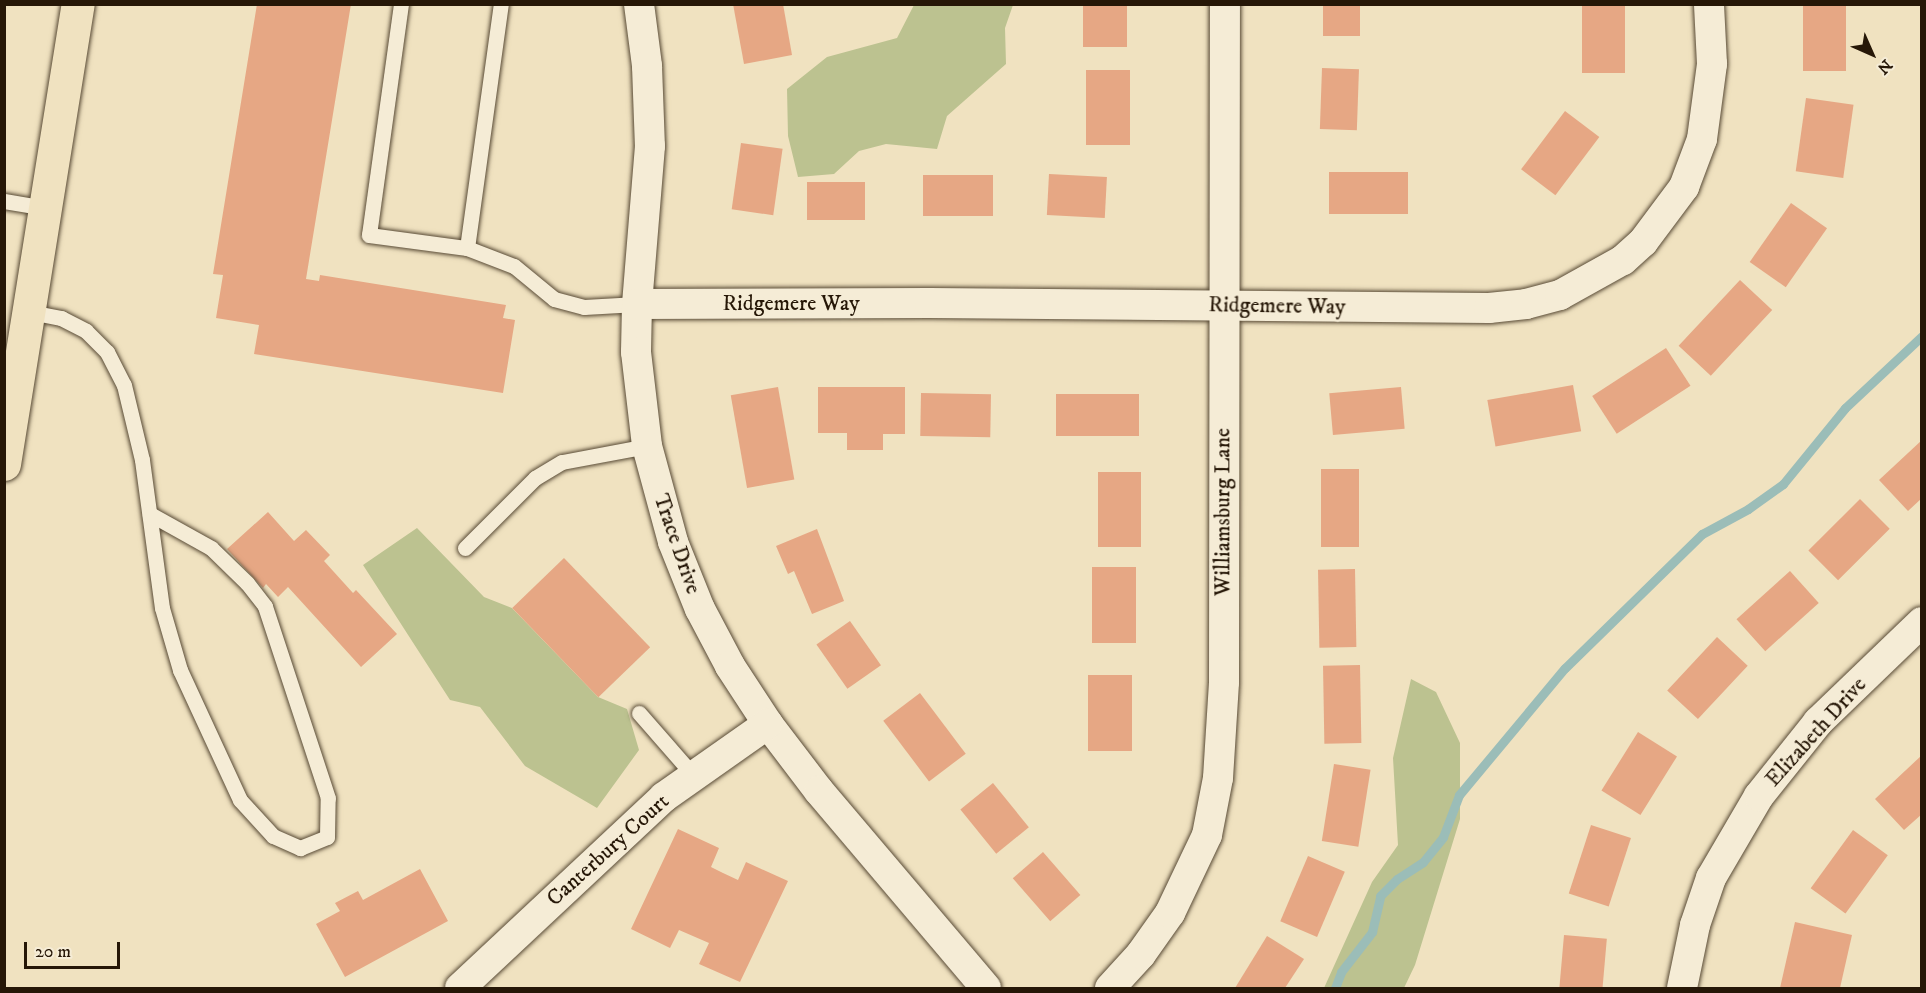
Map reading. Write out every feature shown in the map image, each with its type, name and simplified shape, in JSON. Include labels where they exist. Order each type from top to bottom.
[{"type":"main road","points":[[4,464],[12,367],[30,312],[78,4]]},
{"type":"street","name":"Trace Drive","points":[[639,4],[647,66],[650,147],[637,304],[636,352],[647,446],[673,542],[700,609],[730,666],[768,724],[819,792],[986,988]]},
{"type":"street","name":"Williamsburg Lane","points":[[1110,988],[1141,954],[1175,904],[1207,835],[1218,778],[1224,671],[1224,4]]},
{"type":"street","name":"Ridgemere Way","points":[[637,304],[1224,304],[1489,308],[1526,304],[1560,295],[1623,260],[1643,242],[1679,197],[1702,140],[1712,64],[1709,4]]},
{"type":"street","name":"Elizabeth Drive","points":[[1682,988],[1695,924],[1711,878],[1759,796],[1818,722],[1922,622]]},
{"type":"street","name":"Canterbury Court","points":[[460,988],[664,797],[768,724]]},
{"type":"lane","points":[[401,4],[369,235],[467,248],[514,266],[554,299],[584,307],[637,304]]},
{"type":"lane","points":[[467,248],[501,4]]},
{"type":"lane","points":[[4,201],[46,208]]},
{"type":"lane","points":[[30,312],[61,318],[86,331],[107,352],[124,385],[142,460],[162,608],[180,670],[240,800],[273,836],[300,848],[327,837],[328,798],[265,606],[247,583],[211,548],[150,514]]},
{"type":"lane","points":[[465,548],[535,478],[562,462],[647,446]]},
{"type":"lane","points":[[639,713],[693,775]]},
{"type":"green space","points":[[914,5],[1013,5],[1005,28],[1006,64],[947,116],[937,149],[886,144],[859,151],[834,174],[798,177],[788,136],[787,89],[827,57],[897,38]]},
{"type":"green space","points":[[417,528],[484,597],[512,608],[598,697],[627,709],[639,750],[597,808],[525,766],[480,707],[450,700],[363,565]]},
{"type":"green space","points":[[1411,679],[1436,692],[1460,743],[1460,819],[1415,965],[1404,988],[1324,988],[1372,882],[1398,845],[1393,758]]},
{"type":"building","points":[[257,4],[351,4],[306,279],[319,281],[320,275],[506,305],[503,318],[515,320],[503,393],[254,354],[259,325],[216,318],[223,275],[213,274]]},
{"type":"building","points":[[733,4],[783,4],[792,55],[744,64]]},
{"type":"building","points":[[1083,4],[1127,4],[1127,47],[1083,47]]},
{"type":"building","points":[[1323,4],[1360,4],[1360,36],[1323,36]]},
{"type":"building","points":[[1582,4],[1625,4],[1625,73],[1582,73]]},
{"type":"building","points":[[1803,5],[1846,5],[1846,71],[1803,71]]},
{"type":"building","points":[[1322,68],[1359,69],[1357,130],[1320,129]]},
{"type":"building","points":[[1086,70],[1130,70],[1130,145],[1086,145]]},
{"type":"building","points":[[1806,98],[1854,105],[1843,178],[1796,171]]},
{"type":"building","points":[[1565,111],[1599,137],[1555,195],[1521,169]]},
{"type":"building","points":[[741,143],[783,149],[773,215],[732,209]]},
{"type":"building","points":[[1329,172],[1408,172],[1408,214],[1329,214]]},
{"type":"building","points":[[1049,174],[1107,177],[1105,218],[1047,215]]},
{"type":"building","points":[[923,175],[993,175],[993,216],[923,216]]},
{"type":"building","points":[[807,182],[865,182],[865,220],[807,220]]},
{"type":"building","points":[[1791,203],[1827,228],[1786,287],[1750,262]]},
{"type":"building","points":[[1740,280],[1772,310],[1711,376],[1679,346]]},
{"type":"building","points":[[1666,348],[1691,386],[1617,434],[1592,396]]},
{"type":"building","points":[[1573,385],[1581,431],[1495,446],[1487,400]]},
{"type":"building","points":[[778,387],[794,480],[747,488],[731,395]]},
{"type":"building","points":[[818,387],[905,387],[905,434],[883,434],[883,450],[847,450],[847,433],[818,433]]},
{"type":"building","points":[[1401,387],[1405,429],[1333,435],[1329,393]]},
{"type":"building","points":[[921,393],[991,394],[990,437],[920,436]]},
{"type":"building","points":[[1056,394],[1139,394],[1139,436],[1056,436]]},
{"type":"building","points":[[1922,440],[1922,498],[1908,511],[1879,480]]},
{"type":"building","points":[[1321,469],[1359,469],[1359,547],[1321,547]]},
{"type":"building","points":[[1098,472],[1141,472],[1141,547],[1098,547]]},
{"type":"building","points":[[1860,499],[1890,529],[1838,580],[1808,551]]},
{"type":"building","points":[[268,512],[294,541],[306,530],[330,555],[324,561],[353,593],[356,590],[397,634],[361,667],[288,587],[278,597],[266,584],[263,588],[227,549]]},
{"type":"building","points":[[817,529],[844,601],[812,614],[794,571],[788,574],[776,546]]},
{"type":"building","points":[[564,558],[650,647],[598,697],[512,608]]},
{"type":"building","points":[[1092,567],[1136,567],[1136,643],[1092,643]]},
{"type":"building","points":[[1355,569],[1356,647],[1319,648],[1318,570]]},
{"type":"building","points":[[1790,571],[1819,603],[1765,651],[1736,619]]},
{"type":"building","points":[[850,621],[881,665],[847,689],[816,645]]},
{"type":"building","points":[[1717,637],[1748,666],[1698,719],[1667,690]]},
{"type":"building","points":[[1360,665],[1361,743],[1324,744],[1323,666]]},
{"type":"building","points":[[1088,675],[1132,675],[1132,751],[1088,751]]},
{"type":"building","points":[[920,693],[966,754],[929,781],[883,721]]},
{"type":"building","points":[[1638,732],[1677,756],[1640,815],[1601,791]]},
{"type":"building","points":[[1922,755],[1922,814],[1904,830],[1875,799]]},
{"type":"building","points":[[1334,764],[1371,770],[1358,847],[1322,841]]},
{"type":"building","points":[[993,783],[1029,827],[996,854],[960,809]]},
{"type":"building","points":[[1591,825],[1631,838],[1609,906],[1569,893]]},
{"type":"building","points":[[678,829],[719,848],[711,867],[723,873],[738,880],[746,862],[788,881],[740,982],[699,964],[709,943],[679,930],[670,948],[631,929]]},
{"type":"building","points":[[1853,830],[1888,855],[1845,914],[1811,888]]},
{"type":"building","points":[[1043,852],[1080,895],[1050,921],[1013,878]]},
{"type":"building","points":[[1308,856],[1345,872],[1317,937],[1280,921]]},
{"type":"building","points":[[420,869],[448,921],[345,977],[316,924],[340,911],[335,903],[358,891],[363,900]]},
{"type":"building","points":[[1795,922],[1852,935],[1840,988],[1780,988]]},
{"type":"building","points":[[1564,935],[1607,939],[1603,988],[1559,988]]},
{"type":"building","points":[[1267,936],[1304,959],[1285,988],[1235,988]]},
{"type":"waterway","points":[[1335,988],[1341,972],[1372,932],[1380,896],[1397,879],[1423,862],[1443,837],[1459,795],[1565,668],[1702,534],[1748,509],[1783,484],[1845,408],[1922,336]]}]
